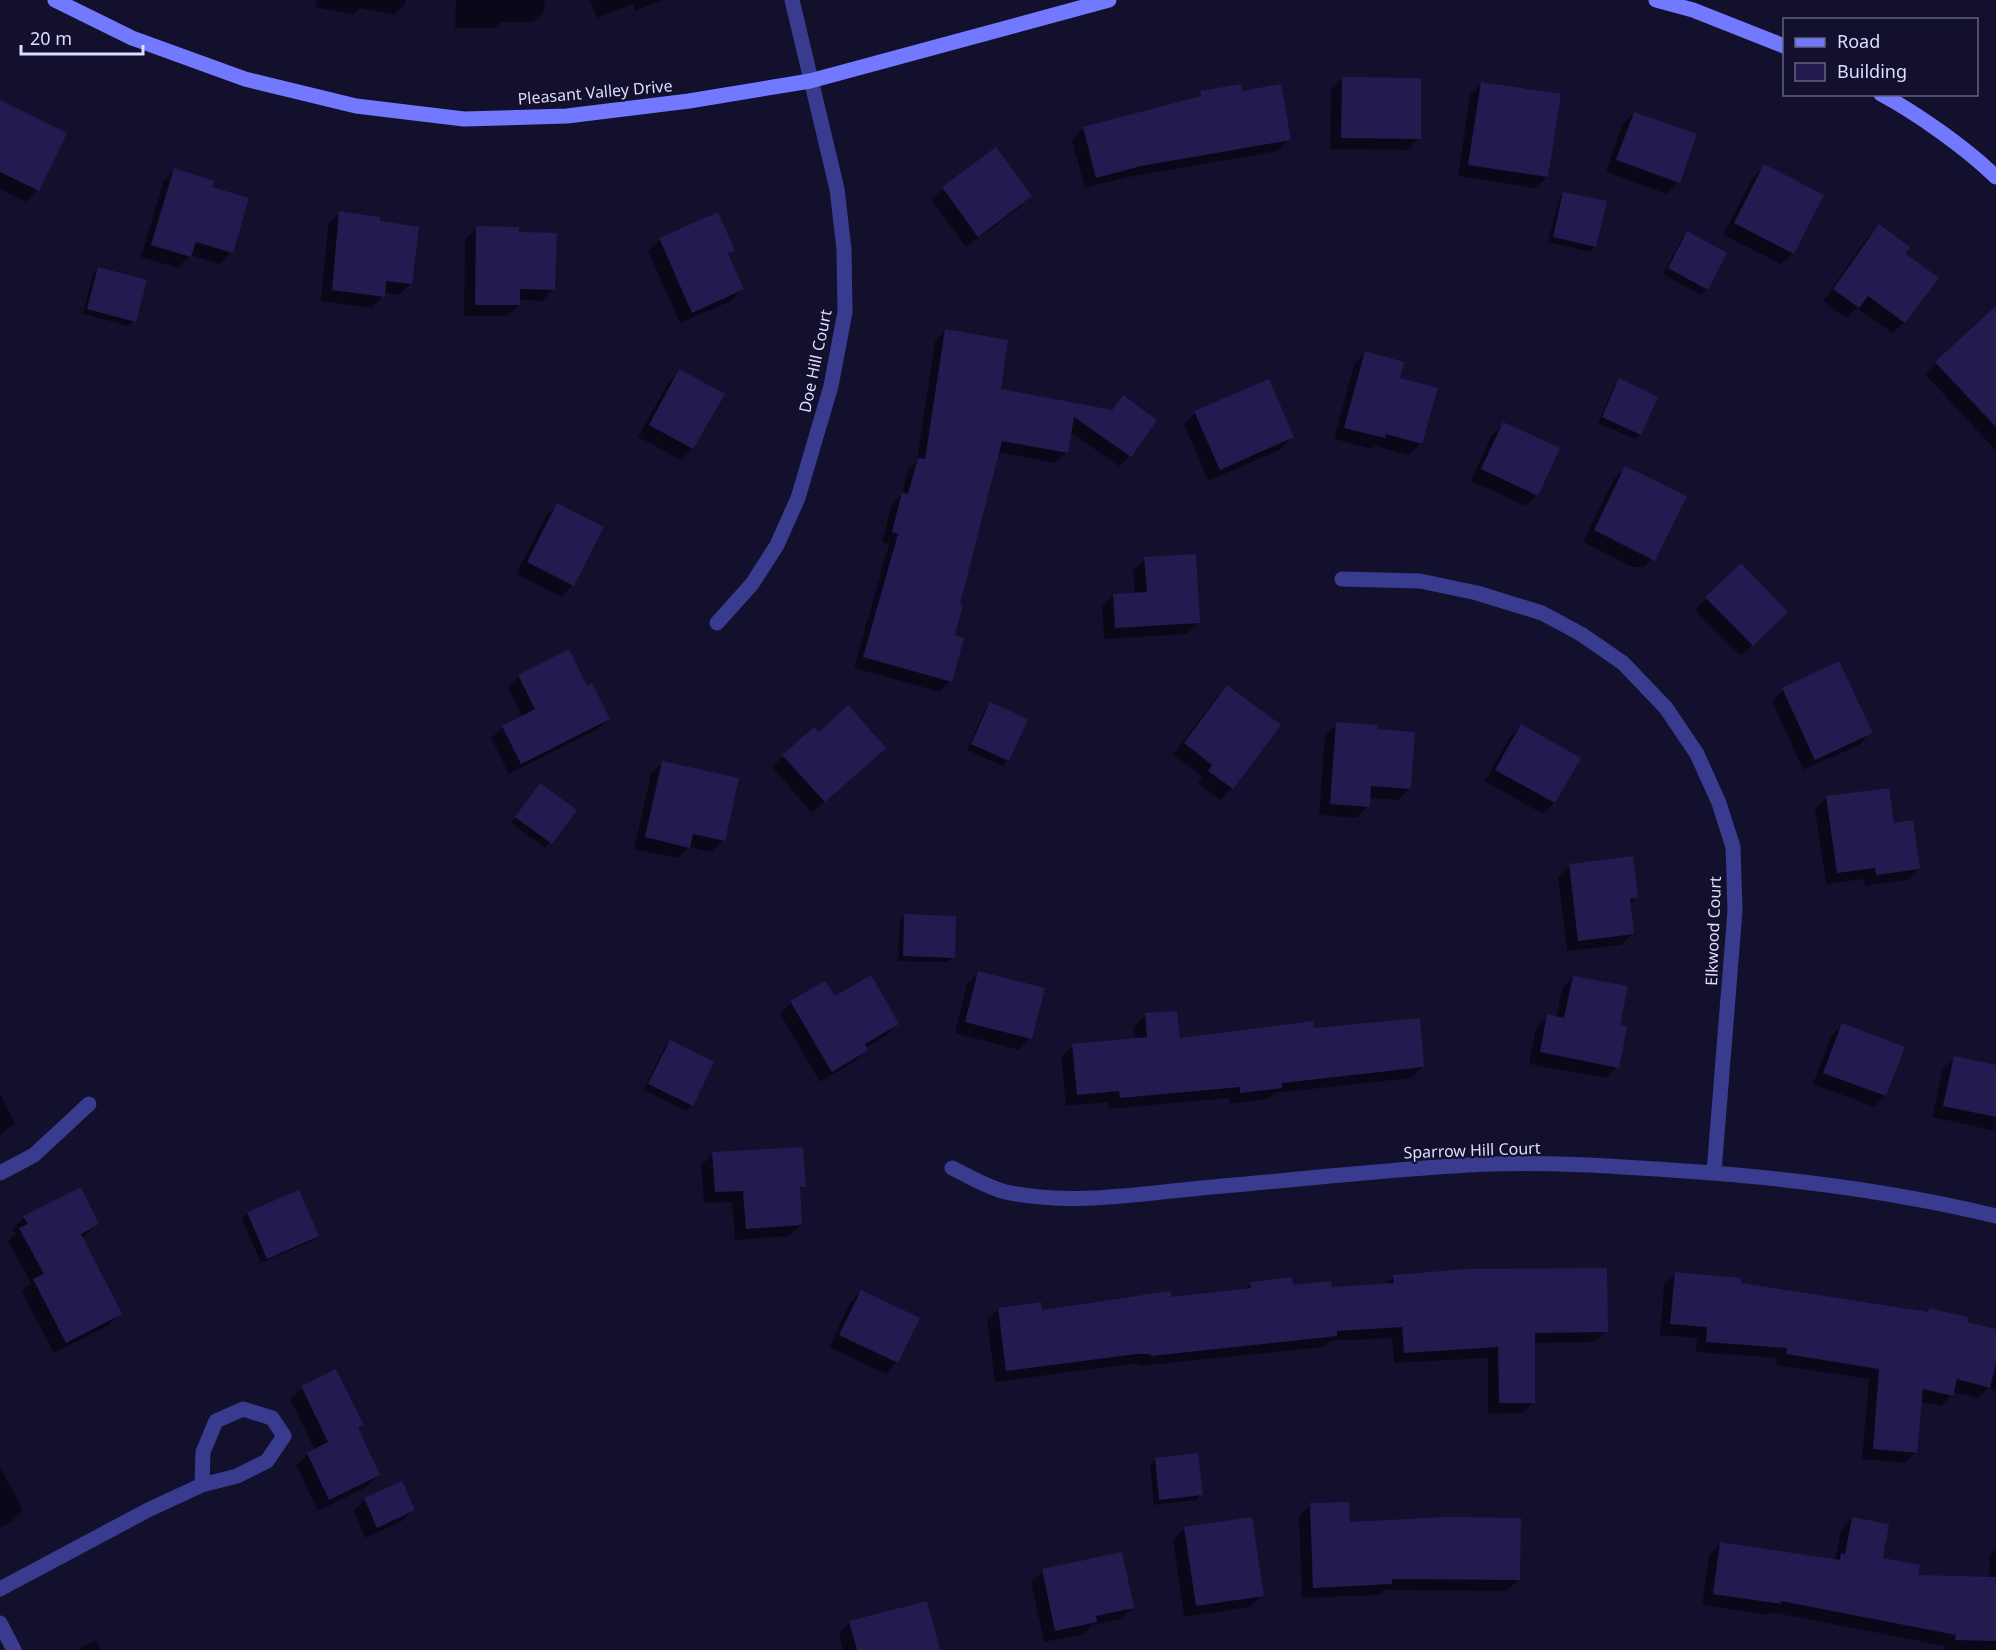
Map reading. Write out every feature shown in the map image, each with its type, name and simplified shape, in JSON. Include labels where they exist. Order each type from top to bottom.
[{"type":"street","name":"Pleasant Valley Drive","points":[[55,0],[132,38],[245,79],[356,106],[464,119],[567,116],[689,101],[810,81],[1109,0]]},
{"type":"street","name":"Doe Hill Court","points":[[717,623],[752,584],[777,545],[798,498],[831,386],[845,312],[844,249],[837,189],[792,0]]},
{"type":"street","points":[[1656,0],[1693,10],[1783,45]]},
{"type":"street","points":[[1885,96],[1903,106],[1996,177]]},
{"type":"street","name":"Elkwood Court","points":[[1342,579],[1420,581],[1477,593],[1542,613],[1581,634],[1623,663],[1666,708],[1697,754],[1719,803],[1733,847],[1735,911],[1714,1172]]},
{"type":"street","points":[[0,1173],[34,1155],[88,1104]]},
{"type":"street","name":"Sparrow Hill Court","points":[[952,1168],[1004,1191],[1054,1198],[1119,1196],[1375,1172],[1493,1164],[1602,1165],[1714,1172],[1832,1184],[1932,1201],[1996,1216]]},
{"type":"street","points":[[0,1589],[148,1510],[202,1485],[237,1476],[267,1461],[285,1436],[272,1418],[243,1408],[216,1421],[203,1452],[202,1485]]},
{"type":"street","points":[[0,1623],[14,1650]]},
{"type":"building","points":[[1342,77],[1421,78],[1421,139],[1341,138]]},
{"type":"building","points":[[1481,82],[1561,94],[1548,177],[1468,165]]},
{"type":"building","points":[[1241,84],[1242,91],[1281,84],[1291,140],[1141,166],[1096,178],[1083,127],[1201,96],[1200,91]]},
{"type":"building","points":[[0,100],[67,133],[39,191],[0,172]]},
{"type":"building","points":[[1634,112],[1697,134],[1680,183],[1616,160]]},
{"type":"building","points":[[996,147],[1032,196],[978,237],[942,187]]},
{"type":"building","points":[[1764,164],[1824,195],[1794,254],[1734,223]]},
{"type":"building","points":[[174,168],[214,181],[212,187],[249,198],[233,253],[196,242],[191,257],[151,245]]},
{"type":"building","points":[[1563,192],[1607,201],[1596,247],[1553,237]]},
{"type":"building","points":[[339,211],[380,217],[380,221],[419,227],[412,284],[386,281],[385,297],[332,290]]},
{"type":"building","points":[[718,212],[735,251],[728,254],[744,289],[692,313],[659,238]]},
{"type":"building","points":[[1879,224],[1910,247],[1906,254],[1939,278],[1905,323],[1868,296],[1859,308],[1833,289]]},
{"type":"building","points":[[476,226],[519,227],[519,232],[557,233],[555,290],[520,289],[520,305],[475,305]]},
{"type":"building","points":[[1687,231],[1727,253],[1708,290],[1668,268]]},
{"type":"building","points":[[98,267],[147,280],[136,322],[87,309]]},
{"type":"building","points":[[1996,306],[1996,427],[1935,362]]},
{"type":"building","points":[[945,329],[1008,340],[1001,389],[1112,410],[1123,395],[1157,420],[1131,457],[1074,417],[1068,453],[1002,441],[960,604],[963,605],[955,635],[964,638],[952,682],[863,657],[898,534],[892,532],[902,492],[908,494],[918,458],[925,459]]},
{"type":"building","points":[[1365,351],[1404,362],[1400,378],[1438,388],[1422,444],[1386,434],[1385,438],[1344,428]]},
{"type":"building","points":[[679,369],[725,394],[693,449],[649,425]]},
{"type":"building","points":[[1619,378],[1658,397],[1641,435],[1602,417]]},
{"type":"building","points":[[1269,379],[1294,437],[1220,470],[1194,411]]},
{"type":"building","points":[[1503,422],[1560,448],[1538,496],[1481,469]]},
{"type":"building","points":[[1625,466],[1687,496],[1655,561],[1594,530]]},
{"type":"building","points":[[557,503],[604,527],[574,586],[527,562]]},
{"type":"building","points":[[1196,554],[1200,623],[1115,628],[1113,594],[1147,592],[1144,557]]},
{"type":"building","points":[[1741,563],[1788,612],[1753,646],[1705,597]]},
{"type":"building","points":[[569,649],[587,686],[592,683],[610,719],[521,764],[502,726],[535,709],[518,675]]},
{"type":"building","points":[[1839,661],[1873,733],[1815,760],[1782,688]]},
{"type":"building","points":[[1227,685],[1281,725],[1233,789],[1208,771],[1212,765],[1184,743]]},
{"type":"building","points":[[990,702],[1028,719],[1009,761],[971,744]]},
{"type":"building","points":[[848,705],[886,748],[825,802],[782,755],[814,727],[819,732]]},
{"type":"building","points":[[1336,722],[1378,725],[1377,729],[1415,732],[1411,789],[1371,786],[1370,807],[1330,804]]},
{"type":"building","points":[[1521,724],[1581,758],[1555,803],[1495,770]]},
{"type":"building","points":[[662,761],[739,778],[725,841],[693,834],[690,848],[645,837]]},
{"type":"building","points":[[540,783],[577,810],[552,844],[515,817]]},
{"type":"building","points":[[1889,788],[1894,823],[1913,820],[1920,869],[1876,875],[1875,868],[1837,873],[1826,796]]},
{"type":"building","points":[[1633,856],[1638,898],[1630,899],[1634,934],[1578,941],[1569,864]]},
{"type":"building","points":[[904,914],[956,916],[955,958],[903,956]]},
{"type":"building","points":[[978,971],[1045,988],[1032,1039],[965,1022]]},
{"type":"building","points":[[871,975],[899,1024],[865,1044],[868,1050],[832,1072],[790,1001],[825,981],[835,996]]},
{"type":"building","points":[[1573,976],[1628,986],[1620,1025],[1627,1027],[1619,1068],[1540,1052],[1547,1014],[1564,1018]]},
{"type":"building","points":[[1177,1011],[1180,1038],[1313,1021],[1314,1028],[1420,1018],[1424,1067],[1282,1083],[1282,1088],[1240,1093],[1240,1087],[1120,1098],[1119,1091],[1077,1095],[1072,1044],[1147,1037],[1145,1013]]},
{"type":"building","points":[[1842,1023],[1905,1047],[1886,1096],[1823,1073]]},
{"type":"building","points":[[670,1040],[714,1062],[693,1106],[648,1084]]},
{"type":"building","points":[[1954,1056],[1996,1065],[1996,1117],[1943,1106]]},
{"type":"building","points":[[803,1147],[806,1187],[800,1187],[802,1225],[746,1229],[743,1191],[715,1192],[712,1152]]},
{"type":"building","points":[[81,1187],[99,1224],[81,1234],[122,1314],[66,1343],[33,1279],[44,1274],[19,1228],[28,1224],[23,1216]]},
{"type":"building","points":[[299,1190],[319,1236],[267,1259],[247,1212]]},
{"type":"building","points":[[1607,1268],[1608,1332],[1535,1333],[1535,1403],[1499,1403],[1498,1347],[1404,1353],[1402,1327],[1337,1331],[1337,1336],[1151,1356],[1151,1354],[1136,1354],[1006,1371],[998,1308],[1041,1302],[1042,1310],[1171,1291],[1171,1297],[1251,1288],[1250,1282],[1292,1277],[1293,1285],[1331,1281],[1332,1287],[1394,1283],[1393,1275],[1468,1269]]},
{"type":"building","points":[[1675,1272],[1741,1278],[1741,1283],[1928,1312],[1929,1308],[1968,1317],[1967,1322],[1996,1329],[1996,1363],[1990,1388],[1957,1379],[1953,1396],[1923,1389],[1917,1453],[1873,1449],[1879,1369],[1786,1354],[1787,1348],[1706,1342],[1707,1327],[1670,1324]]},
{"type":"building","points":[[861,1290],[920,1318],[898,1363],[839,1335]]},
{"type":"building","points":[[336,1369],[364,1425],[358,1428],[380,1475],[329,1500],[307,1453],[328,1442],[301,1386]]},
{"type":"building","points":[[1198,1453],[1203,1495],[1159,1500],[1155,1458]]},
{"type":"building","points":[[402,1481],[415,1510],[377,1528],[364,1498]]},
{"type":"building","points":[[1349,1502],[1350,1522],[1445,1517],[1521,1518],[1520,1580],[1392,1579],[1392,1584],[1313,1588],[1310,1503]]},
{"type":"building","points":[[1252,1517],[1264,1596],[1196,1606],[1184,1527]]},
{"type":"building","points":[[1852,1517],[1889,1524],[1883,1558],[1920,1565],[1918,1575],[1996,1577],[1996,1641],[1955,1640],[1956,1635],[1781,1601],[1781,1604],[1713,1594],[1720,1542],[1840,1560],[1841,1553],[1845,1554]]},
{"type":"building","points":[[1122,1552],[1134,1608],[1096,1616],[1097,1622],[1055,1631],[1042,1569]]},
{"type":"building","points":[[927,1601],[940,1650],[857,1650],[849,1621]]}]
